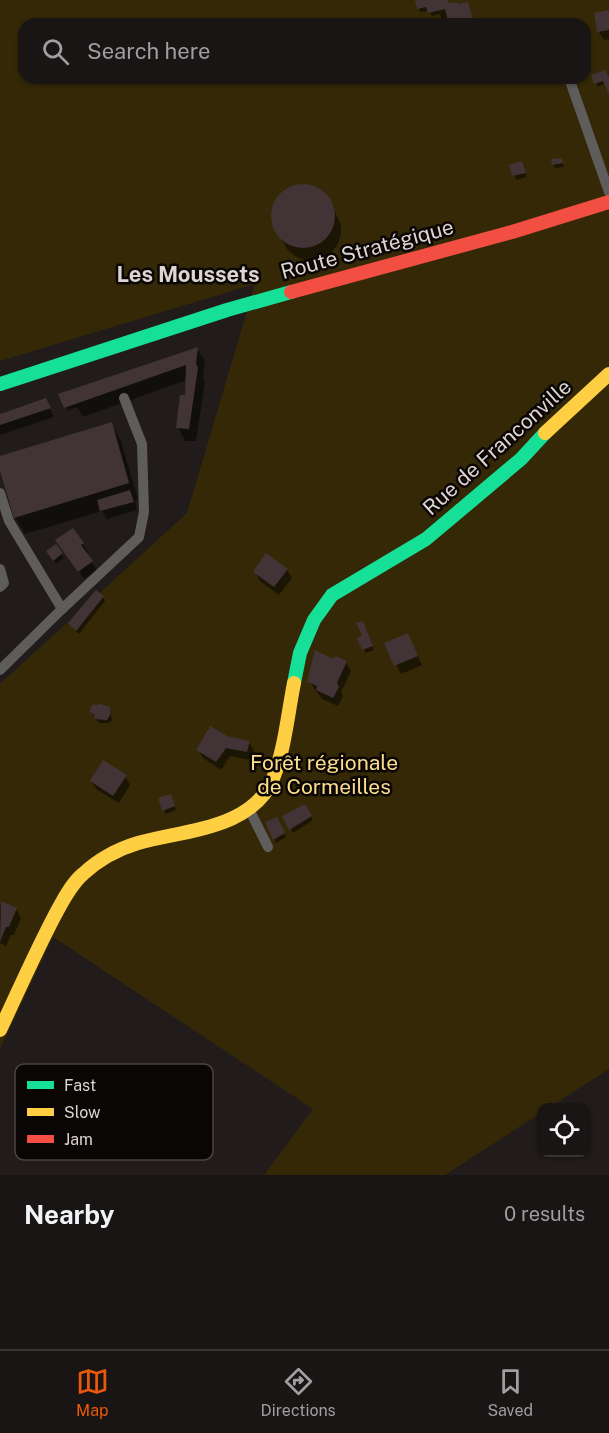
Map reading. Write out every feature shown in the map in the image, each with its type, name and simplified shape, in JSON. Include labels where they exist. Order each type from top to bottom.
[{"type":"street","name":"Route Stratégique","points":[[0,384],[227,310],[512,232],[609,202]]},
{"type":"street","name":"Rue de Franconville","points":[[0,1029],[46,932],[62,902],[81,875],[108,856],[136,844],[223,822],[250,810],[266,792],[274,777],[300,653],[314,620],[332,595],[426,539],[521,459],[550,428],[609,374]]},
{"type":"lane","points":[[571,84],[609,192]]},
{"type":"lane","points":[[0,670],[139,537],[144,512],[142,444],[124,398]]},
{"type":"lane","points":[[0,493],[9,521],[62,609]]},
{"type":"lane","points":[[0,569],[4,583],[0,587]]},
{"type":"lane","points":[[250,810],[268,847]]},
{"type":"green space","name":"Forêt régionale de Cormeilles","points":[[0,0],[609,0],[609,1069],[556,1103],[537,1103],[537,1116],[445,1175],[264,1175],[313,1109],[53,937],[0,1049],[0,684],[187,513],[255,284],[0,361]]},
{"type":"building","points":[[415,0],[447,0],[449,3],[459,4],[468,2],[473,18],[447,18],[445,9],[428,13],[426,7],[417,9]]},
{"type":"building","points":[[609,10],[609,30],[597,32],[594,13]]},
{"type":"building","points":[[605,70],[609,78],[609,95],[603,81],[594,84],[591,75]]},
{"type":"building","points":[[562,158],[563,163],[552,165],[551,159]]},
{"type":"building","points":[[522,161],[526,173],[512,176],[509,165]]},
{"type":"building","points":[[303,184],[321,190],[329,198],[335,216],[329,234],[321,242],[303,248],[285,242],[277,234],[271,216],[277,198],[285,190]]},
{"type":"building","points":[[198,347],[196,363],[198,368],[189,429],[176,428],[180,395],[185,395],[186,365],[64,408],[58,394]]},
{"type":"building","points":[[46,398],[51,408],[0,425],[0,414]]},
{"type":"building","points":[[112,422],[129,483],[14,518],[0,471],[0,456]]},
{"type":"building","points":[[130,490],[134,502],[100,511],[97,500]]},
{"type":"building","points":[[73,528],[84,543],[81,545],[93,561],[78,572],[55,540]]},
{"type":"building","points":[[56,544],[63,553],[53,561],[46,551]]},
{"type":"building","points":[[266,553],[288,569],[274,587],[253,572]]},
{"type":"building","points":[[96,590],[104,596],[76,631],[68,623]]},
{"type":"building","points":[[363,621],[373,646],[362,650],[357,638],[362,636],[356,623]]},
{"type":"building","points":[[408,633],[418,656],[394,666],[384,643]]},
{"type":"building","points":[[315,650],[333,659],[336,656],[347,661],[333,698],[316,690],[317,686],[307,682]]},
{"type":"building","points":[[100,704],[110,707],[107,720],[95,719],[94,714],[89,712],[92,705]]},
{"type":"building","points":[[210,726],[227,736],[250,741],[247,752],[226,748],[216,762],[196,750]]},
{"type":"building","points":[[103,760],[127,775],[113,796],[90,781]]},
{"type":"building","points":[[171,794],[175,806],[162,811],[158,798]]},
{"type":"building","points":[[305,804],[312,816],[289,830],[282,816]]},
{"type":"building","points":[[277,817],[285,833],[273,840],[265,822]]},
{"type":"building","points":[[1,901],[17,908],[0,942]]},
{"type":"traffic: fast","points":[[0,384],[227,310],[291,292]]},
{"type":"traffic: fast","points":[[294,683],[300,653],[314,620],[332,595],[426,539],[521,459],[545,433]]},
{"type":"traffic: slow","points":[[545,433],[609,374]]},
{"type":"traffic: slow","points":[[0,1030],[55,915],[71,888],[83,874],[102,860],[131,845],[196,830],[235,817],[265,794],[274,776],[281,753],[294,683]]},
{"type":"traffic: jam","points":[[291,292],[512,232],[609,202]]},
{"type":"district","name":"Les Moussets","points":[[188,274]]}]
